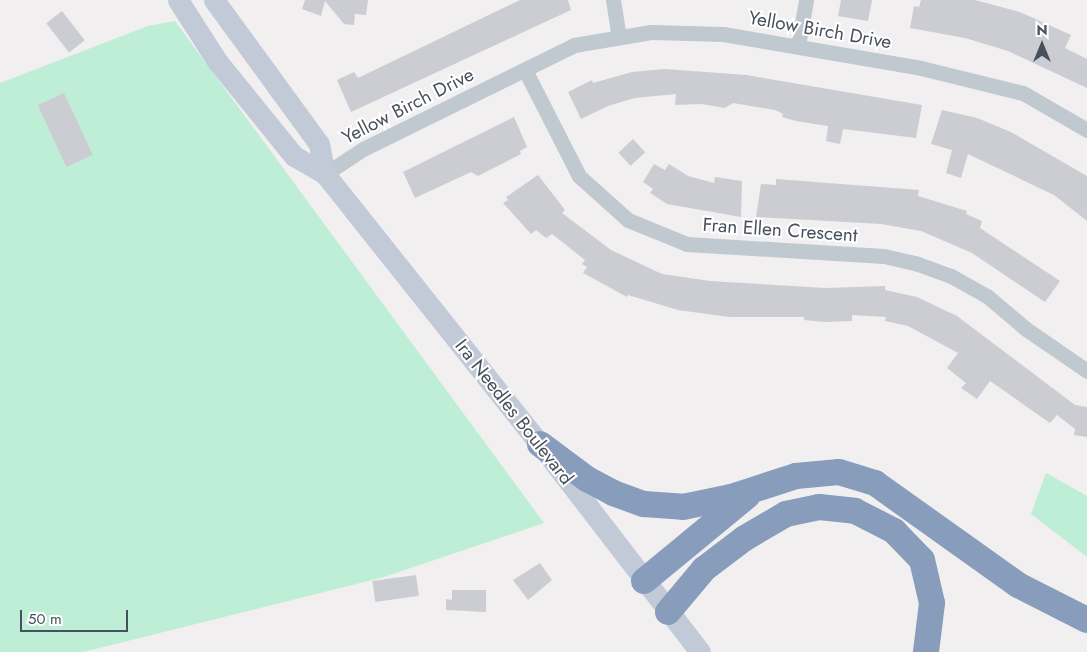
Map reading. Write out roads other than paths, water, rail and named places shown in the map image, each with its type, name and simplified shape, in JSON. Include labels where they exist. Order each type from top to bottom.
[{"type":"highway","points":[[540,444],[587,479],[613,493],[644,504],[682,508],[731,497],[759,486],[796,476],[839,472],[875,483],[1018,585],[1087,620]]},
{"type":"highway","points":[[644,581],[759,486]]},
{"type":"highway","points":[[668,612],[704,569],[745,538],[786,514],[819,506],[855,511],[894,531],[922,560],[932,603],[926,652]]},
{"type":"main road","name":"Ira Needles Boulevard","points":[[178,0],[217,61],[294,156],[324,174],[540,444],[700,652]]},
{"type":"main road","points":[[214,0],[320,144],[324,174]]},
{"type":"street","points":[[613,0],[619,37]]},
{"type":"street","points":[[798,46],[806,0]]},
{"type":"street","name":"Yellow Birch Drive","points":[[324,174],[363,149],[574,46],[619,37],[682,31],[723,34],[921,68],[1023,93],[1087,130]]},
{"type":"street","name":"Fran Ellen Crescent","points":[[525,70],[579,176],[628,220],[687,244],[884,256],[918,264],[951,276],[987,296],[1026,329],[1087,372]]}]
